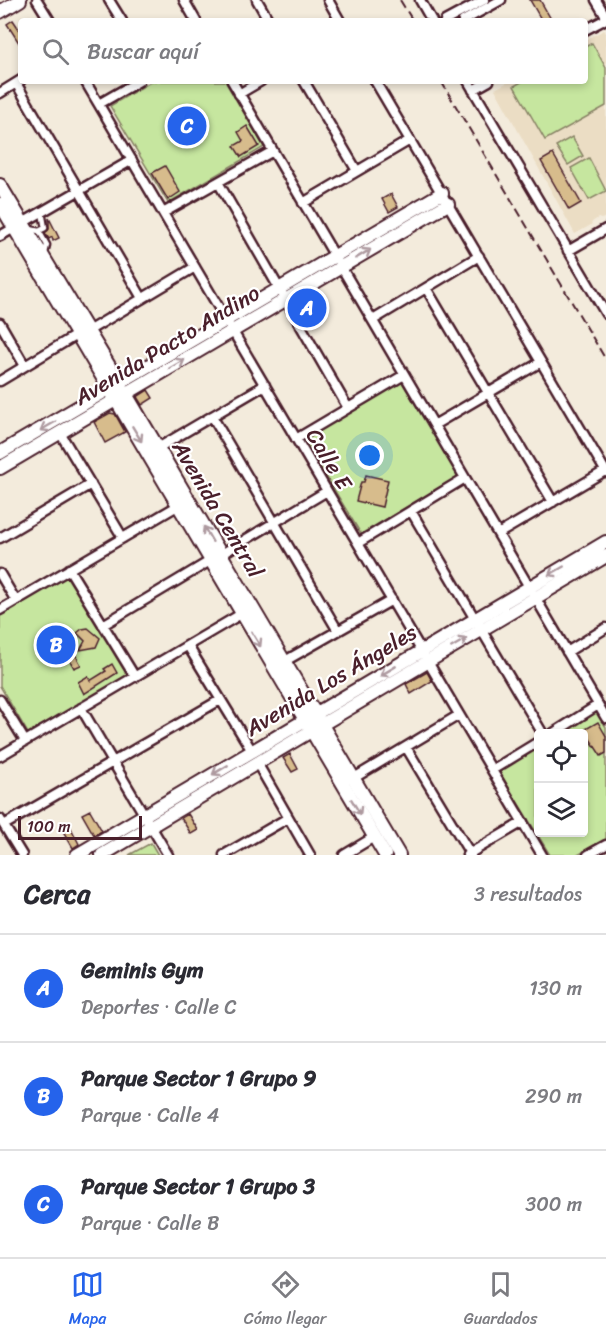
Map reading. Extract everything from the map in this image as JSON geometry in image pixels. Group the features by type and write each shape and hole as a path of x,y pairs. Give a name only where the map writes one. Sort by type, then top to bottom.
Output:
{"street":[{"path":"0,12 20,0"},
{"path":"37,0 48,18"},
{"path":"110,0 120,18"},
{"path":"184,0 194,18"},
{"path":"257,0 268,18"},
{"path":"328,0 338,18"},
{"path":"420,0 430,18"},
{"path":"451,18 484,0"},
{"path":"468,18 501,0"},
{"path":"588,28 606,18 596,0"},
{"path":"0,93 18,83"},
{"path":"20,84 142,298"},
{"name":"Calle E","path":"87,84 542,855"},
{"path":"99,104 135,84"},
{"path":"234,84 606,718"},
{"path":"239,94 256,84"},
{"path":"306,84 357,171"},
{"path":"377,84 606,471 498,534"},
{"path":"470,84 606,314"},
{"path":"473,90 484,84"},
{"path":"303,203 410,140"},
{"path":"163,213 273,151"},
{"path":"0,236 21,226 132,160"},
{"path":"218,182 348,408"},
{"name":"Avenida Central","path":"0,185 21,226 118,392 179,505 285,661 313,722 385,855"},
{"name":"Avenida Pacto Andino","path":"1,449 118,392 283,294 334,256 445,199"},
{"name":"Avenida Pacto Andino","path":"283,294 341,267 445,199"},
{"name":"Avenida Central","path":"0,204 21,226 44,259 83,332"},
{"path":"568,250 606,229"},
{"path":"373,321 478,256"},
{"path":"0,381 195,267"},
{"path":"426,288 553,502"},
{"path":"0,323 25,366"},
{"path":"434,425 541,362"},
{"path":"296,439 404,375"},
{"path":"158,448 265,385"},
{"name":"Avenida Pacto Andino","path":"0,468 60,433 118,392"},
{"name":"Avenida Central","path":"118,392 158,448 215,556 241,614 313,722 354,778 399,855"},
{"path":"212,416 338,631"},
{"path":"60,433 123,538"},
{"path":"358,543 465,478"},
{"path":"0,538 91,484"},
{"path":"103,625 327,491"},
{"path":"0,610 179,505"},
{"path":"411,511 540,729"},
{"name":"Avenida Los Ángeles","path":"77,855 143,816 254,757 479,625 606,542"},
{"name":"Avenida Los Ángeles","path":"532,592 606,556"},
{"path":"69,569 135,677"},
{"path":"0,574 16,601"},
{"path":"285,661 392,600"},
{"path":"0,756 241,614"},
{"path":"567,652 606,628"},
{"path":"188,646 310,855"},
{"path":"0,700 25,741"},
{"path":"22,855 2,822 113,763 220,700"},
{"path":"560,729 598,705"},
{"path":"81,708 168,855"},
{"path":"354,778 459,715"},
{"path":"492,770 534,744"},
{"path":"406,747 469,854 523,822"},
{"name":"Avenida Los Ángeles","path":"102,855 151,826 254,757"},
{"path":"224,855 288,818"},
{"path":"344,855 374,837"},
{"path":"588,855 606,845"}],"lane":[{"path":"21,226 39,231 45,228 42,212"},
{"path":"39,231 47,245 44,259"}],"shaded area":[{"path":"604,30 606,33 606,217 598,218 575,234 495,89 504,84 588,84 588,38"}],"green space":[{"path":"592,43 606,68 606,106 545,140 514,86 518,84 588,84 588,45"},
{"path":"147,84 227,84 264,147 168,203 110,106"},
{"path":"572,137 583,156 568,165 556,146"},
{"path":"589,158 606,191 589,200 571,168"},
{"path":"402,382 459,476 361,534 304,440"},
{"path":"69,575 129,674 29,735 0,686 0,616"},
{"path":"596,711 606,727 606,839 578,855 550,855 539,837 588,837 588,729 566,729"},
{"path":"534,748 534,829 498,770"},
{"path":"151,843 158,855 129,855"}],"building":[{"path":"530,0 540,0 550,18 540,18"},
{"path":"13,20 18,28 18,41 7,24"},
{"path":"247,126 259,146 241,157 234,146 243,141 238,132"},
{"path":"553,154 581,203 569,210 541,161"},
{"path":"165,166 180,192 168,200 152,173"},
{"path":"391,194 398,207 389,212 382,199"},
{"path":"49,218 59,238 53,241 52,237 49,239 45,233 49,229"},
{"path":"308,296 318,313 307,320 296,303"},
{"path":"148,390 153,398 142,405 137,397"},
{"path":"110,413 115,414 125,432 105,443 94,422"},
{"path":"366,475 388,480 382,507 356,501 361,482 364,482"},
{"path":"88,628 100,638 96,647 80,650 85,641 77,633"},
{"path":"75,654 81,665 74,668 68,657"},
{"path":"112,664 117,673 84,694 78,682 88,676 90,681 106,671 104,669"},
{"path":"427,672 432,681 411,694 406,684"},
{"path":"598,722 606,736 606,753 601,756 588,736 588,729 586,729"},
{"path":"290,754 298,769 292,772 283,758"},
{"path":"90,810 102,831 94,835 82,814"},
{"path":"188,814 198,830 191,834 181,818"},
{"path":"68,822 79,844 73,848 60,826"}],"railway":[{"path":"400,0 411,18"},
{"path":"443,84 606,360"}],"place":[{"name":"Parque Sector 1 Grupo 3","path":"187,126"},
{"name":"Geminis Gym","path":"307,308"},
{"name":"Parque Sector 1 Grupo 9","path":"56,645"}]}
